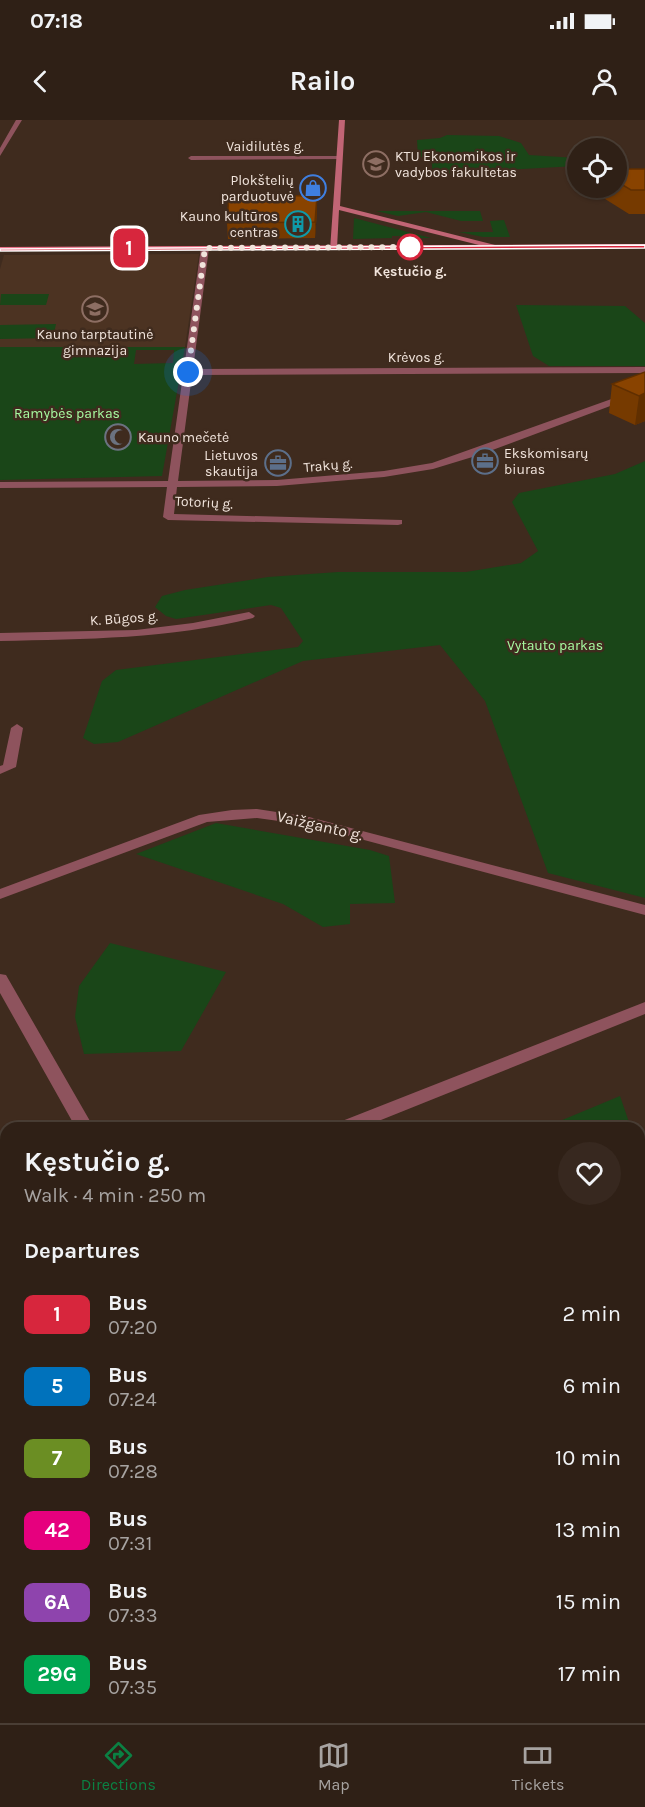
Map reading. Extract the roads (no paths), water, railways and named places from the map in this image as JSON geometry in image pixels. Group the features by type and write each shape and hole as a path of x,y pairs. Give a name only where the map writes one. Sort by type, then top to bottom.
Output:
{"main road":[{"path":"0,249 645,246"}],"street":[{"path":"0,154 19,120"},
{"path":"333,248 342,120"},
{"name":"Vaidilutės g.","path":"191,158 339,158"},
{"path":"335,207 492,247"},
{"name":"Totorių g.","path":"205,248 168,517 398,522"},
{"path":"581,370 641,392"},
{"name":"Krėvos g.","path":"188,372 645,370"},
{"name":"Trakų g.","path":"0,485 277,483 384,474 433,466 475,453 641,392"},
{"name":"K. Būgos g.","path":"0,637 136,634 193,627 249,616"},
{"path":"0,770 9,767 17,728"},
{"name":"Vaižganto g.","path":"0,894 204,818 237,812 267,813 309,820 645,910"},
{"path":"0,979 82,1122"},
{"path":"358,1122 645,1008"}],"place":[{"name":"KTU Ekonomikos ir vadybos fakultetas","path":"376,164"},
{"name":"Plokštelių parduotuvė","path":"313,188"},
{"name":"Kauno kultūros centras","path":"298,224"},
{"name":"Kęstučio g.","path":"410,247"},
{"name":"Kauno tarptautinė gimnazija","path":"95,309"},
{"name":"Kauno mečetė","path":"118,437"},
{"name":"Ekskomisarų biuras","path":"485,461"},
{"name":"Lietuvos skautija","path":"278,463"}],"park label":[{"name":"Ramybės parkas","path":"67,413"},
{"name":"Vytauto parkas","path":"555,645"}]}
